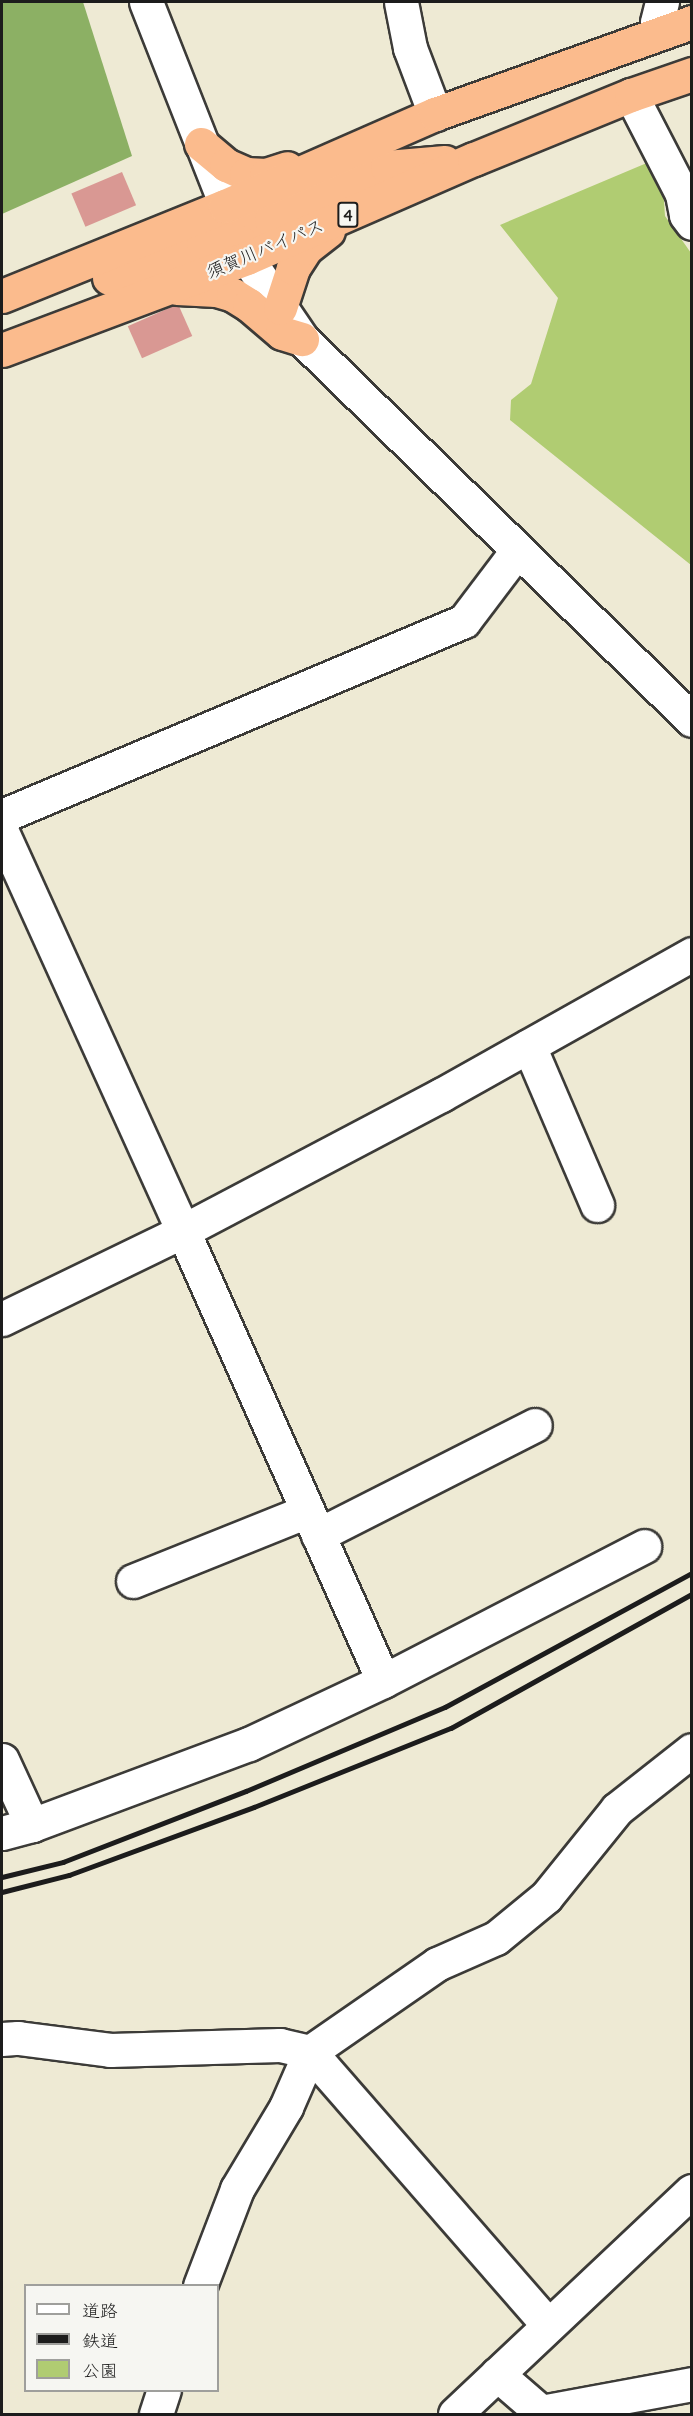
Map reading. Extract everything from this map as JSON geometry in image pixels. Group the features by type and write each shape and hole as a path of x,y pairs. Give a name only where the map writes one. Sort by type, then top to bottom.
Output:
{"highway":[{"name":"須賀川バイパス","path":"2,350 171,287 236,232 369,142 661,17 692,22"},
{"name":"須賀川バイパス","path":"2,296 182,224 236,232 353,212 474,159 631,95 692,74"},
{"path":"182,224 206,199 205,154 246,174 266,175 369,142"},
{"path":"34,285 84,287 203,242 236,232 248,224 271,220 387,167 474,159"},
{"path":"280,308 293,268 306,248 353,212"},
{"path":"171,287 216,290 233,295 249,305 282,333 302,339"}],"street":[{"path":"146,2 236,232 280,308 302,339 692,720"},
{"path":"401,2 410,48 435,114"},
{"path":"631,95 682,194 686,215 692,223"},
{"path":"2,816 464,621 517,551"},
{"path":"2,832 383,1681"},
{"path":"2,1319 183,1231 441,1095 692,954"},
{"path":"529,1046 597,1206"},
{"path":"133,1581 312,1523 535,1425"},
{"path":"2,1760 17,1829 249,1744 383,1681 644,1546"},
{"path":"201,2284 237,2189 286,2107 310,2052 437,1964 496,1938 546,1897 617,1809 692,1750"},
{"path":"2,2039 18,2038 110,2050 280,2045 310,2052 548,2325"},
{"path":"455,2415 692,2191"},
{"path":"497,2374 541,2412 692,2384"},
{"path":"156,2415 164,2392"}],"green space":[{"path":"2,2 83,2 132,156 2,214"},
{"path":"661,157 665,216 691,253 691,565 510,420 511,400 531,384 558,298 500,225"}],"building":[{"path":"122,172 136,205 85,227 71,193"},
{"path":"178,304 192,336 142,358 128,326"}],"railway":[{"path":"2,1877 63,1862 246,1791 445,1707 692,1573"},
{"path":"2,1892 69,1875 254,1807 451,1728 692,1594"}]}
